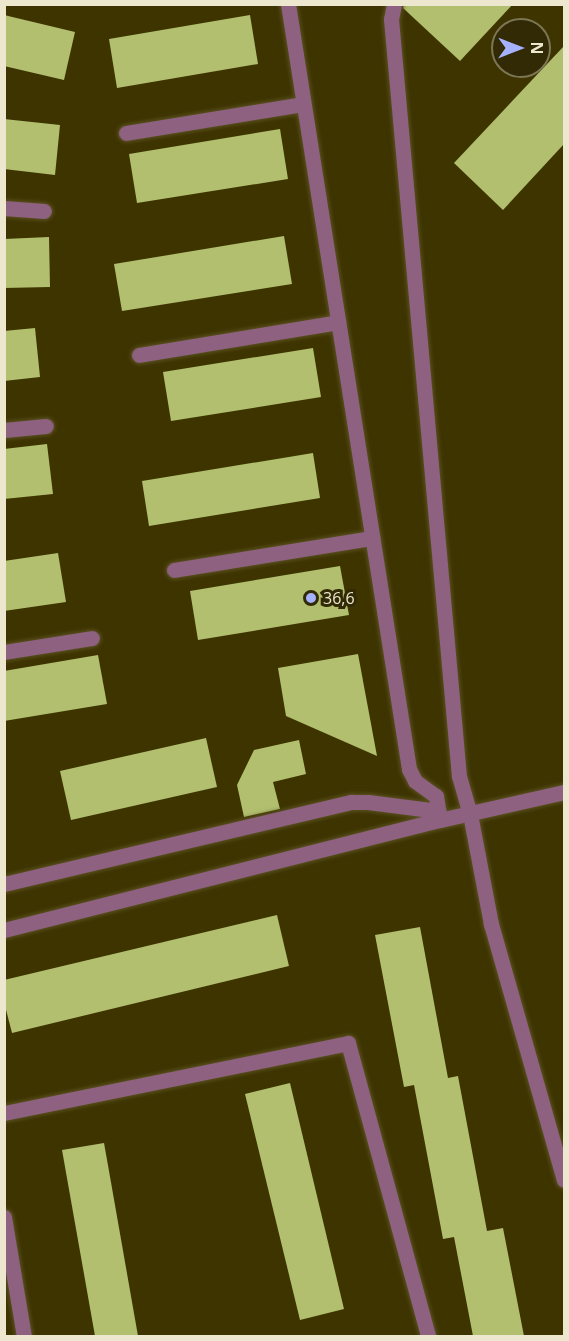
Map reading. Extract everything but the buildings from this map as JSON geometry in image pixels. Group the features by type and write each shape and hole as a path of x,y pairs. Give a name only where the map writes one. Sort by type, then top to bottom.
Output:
{"street":[{"path":"288,4 409,769 415,781 436,796 439,815"},
{"path":"394,4 391,19 459,776 470,814 491,924 564,1180"},
{"path":"126,133 303,104"},
{"path":"4,208 44,211"},
{"path":"139,355 338,322"},
{"path":"4,430 46,426"},
{"path":"174,570 372,538"},
{"path":"4,652 92,638"},
{"path":"400,806 415,781"},
{"path":"4,930 439,815 470,814 564,792"},
{"path":"4,884 351,802 400,806 439,815"},
{"path":"4,1113 348,1042 428,1336"},
{"path":"4,1217 24,1336"}],"place":[{"name":"36,6","path":"311,598"}]}
